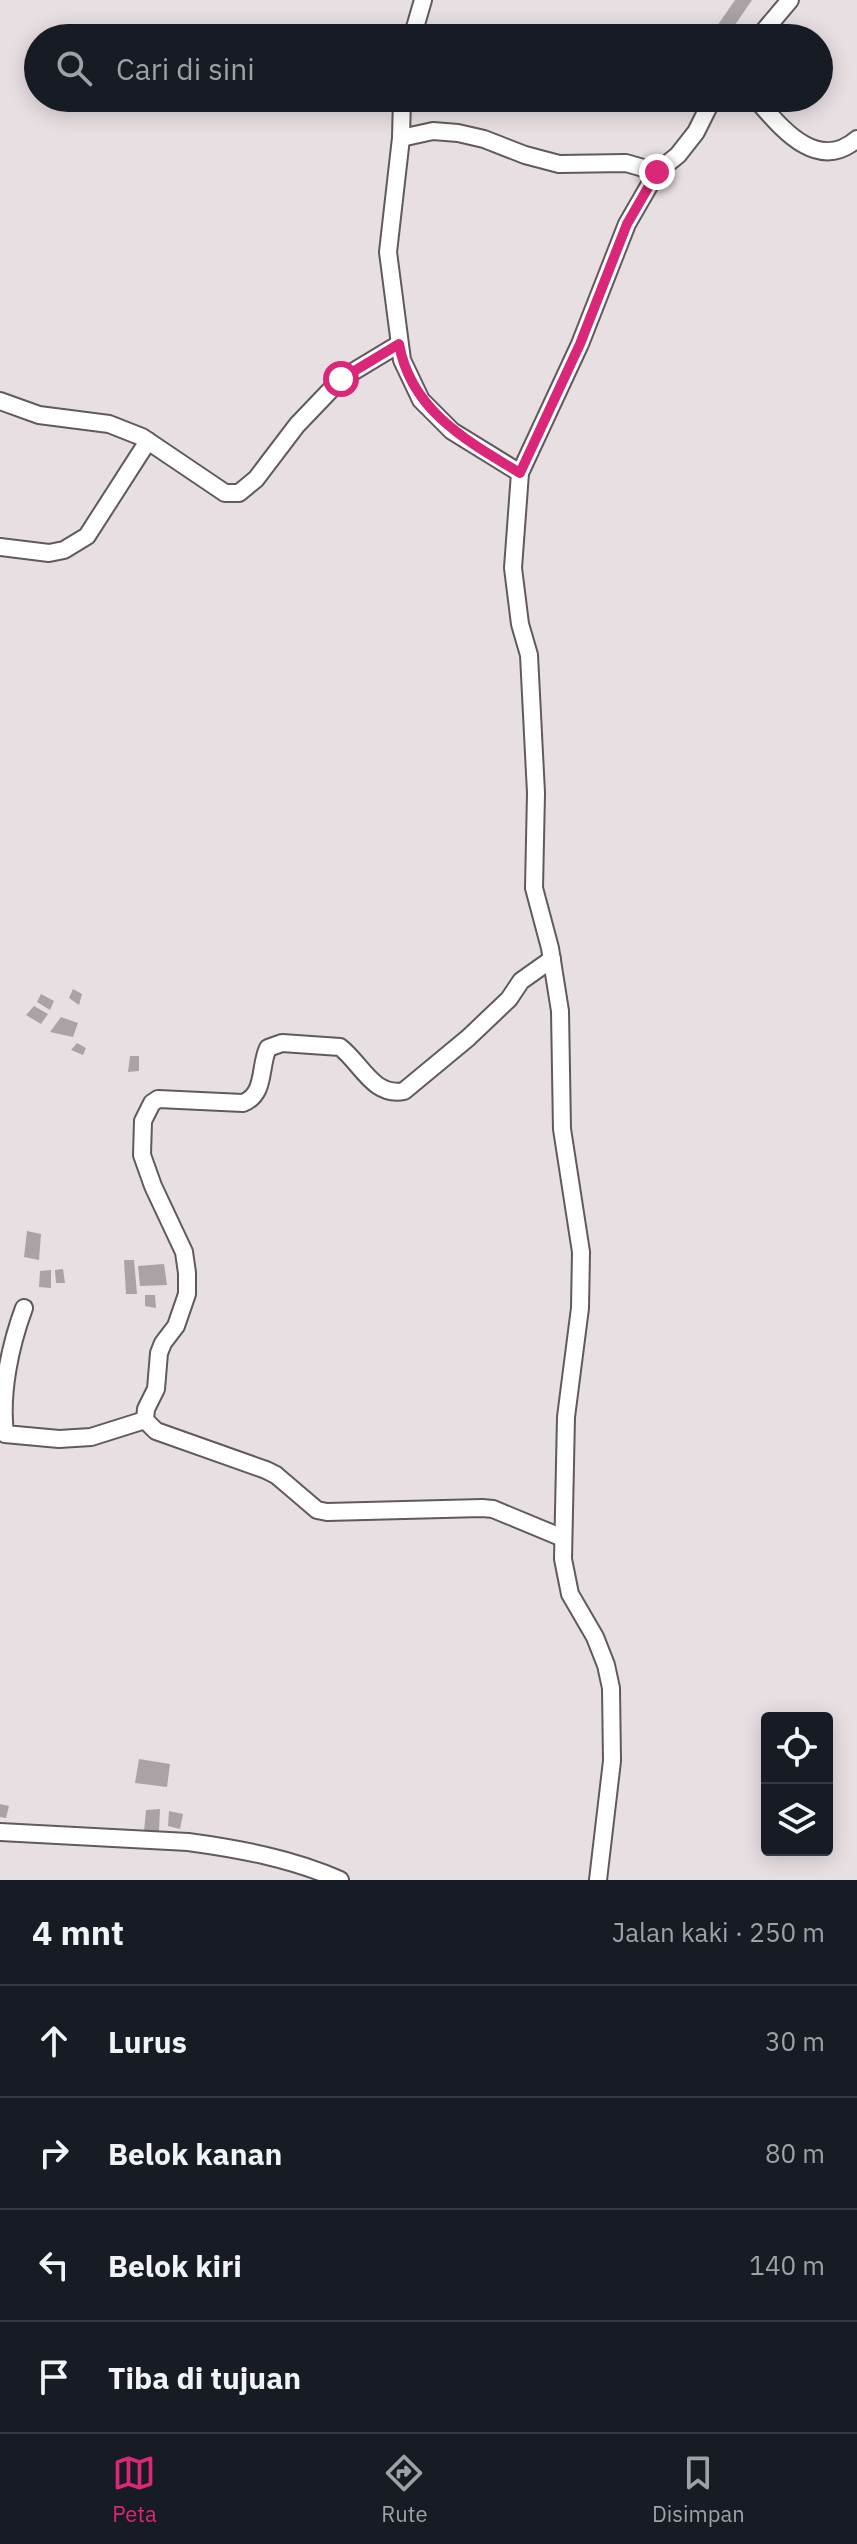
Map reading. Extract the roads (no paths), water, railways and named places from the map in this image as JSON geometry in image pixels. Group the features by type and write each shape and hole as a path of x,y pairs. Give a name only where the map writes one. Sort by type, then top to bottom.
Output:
{"street":[{"path":"416,24 423,0"},
{"path":"770,24 790,0"},
{"path":"402,112 388,252 402,360 421,400 452,431 520,473"},
{"path":"598,1880 612,1761 611,1688 595,1637 570,1594 563,1559 566,1417 580,1308 581,1252 562,1129 560,1011 552,959 534,888 536,793 529,655 520,624 513,568 520,473 580,344 627,224 657,172 678,155 696,132 706,112"},
{"path":"768,112 793,140 802,145 835,150 857,139"},
{"path":"401,138 433,131 458,133 559,164 626,163 657,172"},
{"path":"0,401 39,415 109,424 148,441 225,493 239,493 256,479 297,425 341,379 399,344"},
{"path":"0,547 49,553 64,550 87,536 148,441"},
{"path":"145,1420 146,1409 156,1389 159,1353 176,1326 187,1294 184,1252 142,1155 143,1121 152,1103 166,1098 243,1103 250,1100 259,1085 268,1048 282,1043 340,1047 375,1085 394,1093 404,1091 468,1038 509,999 521,981 552,959"},
{"path":"24,1308 1,1379 2,1434 59,1439 91,1437 145,1420"},
{"path":"145,1420 156,1431 276,1475 317,1510 493,1509 563,1538"},
{"path":"0,1832 219,1846 310,1867 340,1880"}]}
